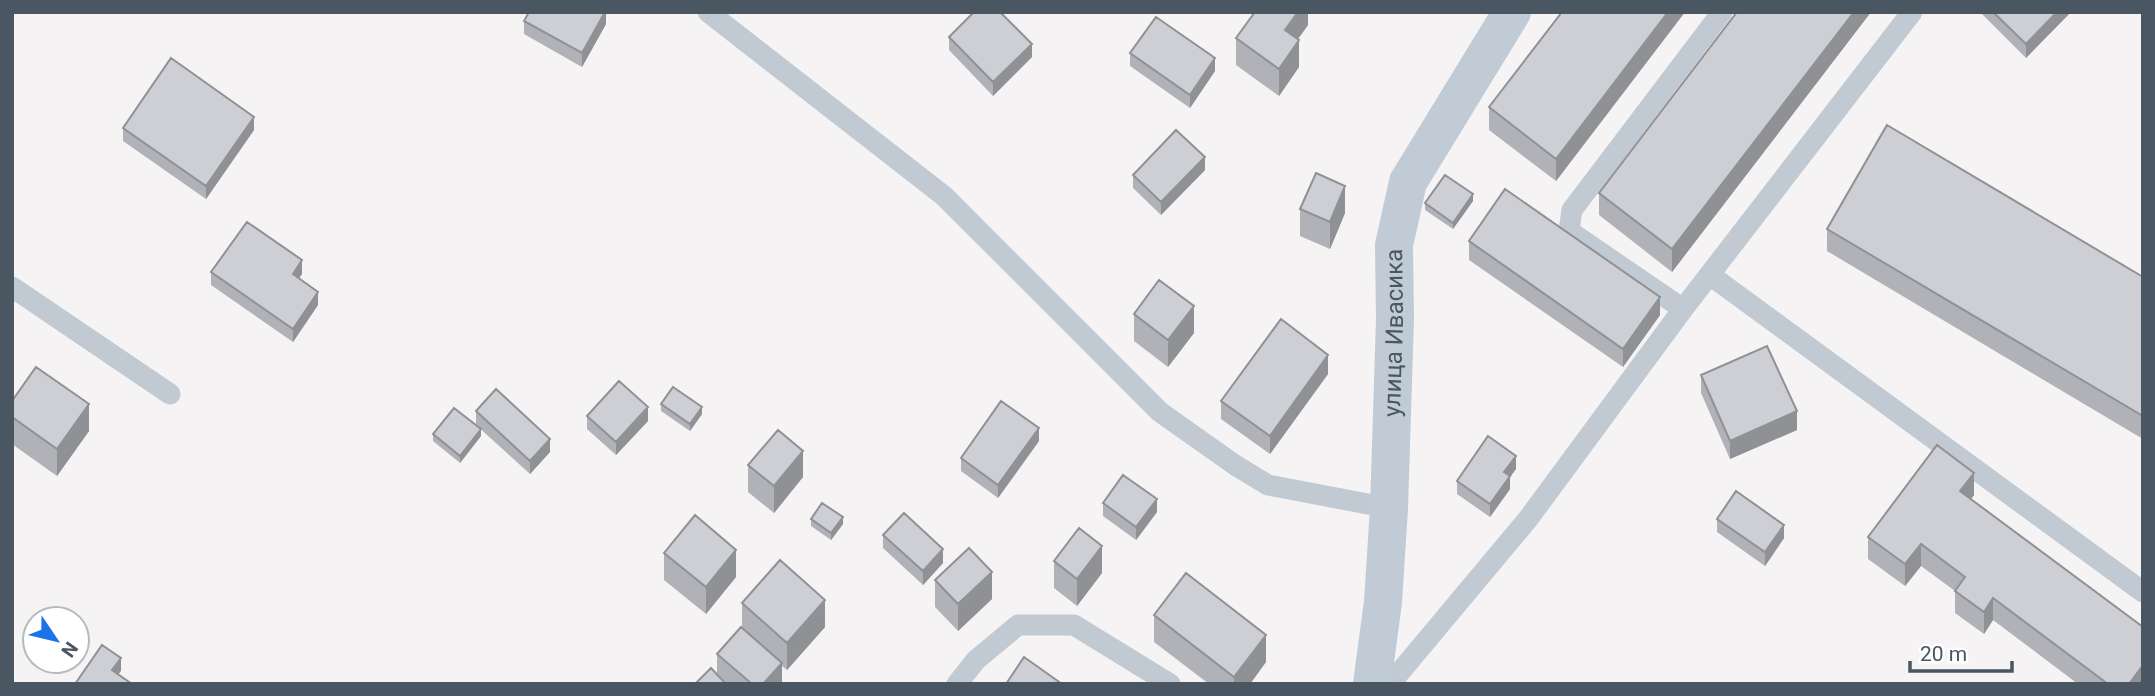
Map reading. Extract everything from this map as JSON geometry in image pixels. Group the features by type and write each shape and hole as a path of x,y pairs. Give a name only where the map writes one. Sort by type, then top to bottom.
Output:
{"main road":[{"name":"улица Ивасика","path":"1373,684 1383,602 1389,508 1395,319 1394,245 1408,181 1512,12"}],"lane":[{"path":"708,12 944,196 1160,412 1268,485 1389,508"},
{"path":"1683,309 1569,231 1572,210 1722,12"},
{"path":"1390,684 1528,519 1683,309 1912,12"},
{"path":"1710,275 2143,592"},
{"path":"12,287 170,394"},
{"path":"957,684 976,660 1018,625 1074,625 1170,684"}],"building":[{"path":"529,12 605,12 582,53 524,21"},
{"path":"974,12 1000,12 1032,44 993,82 949,37"},
{"path":"1255,12 1298,12 1285,30 1299,40 1279,69 1236,38"},
{"path":"1562,12 1668,12 1556,159 1489,107"},
{"path":"1737,12 1854,12 1672,249 1599,193"},
{"path":"1993,12 2057,12 2026,44"},
{"path":"1156,17 1215,58 1190,95 1130,53"},
{"path":"171,58 254,117 206,186 123,128"},
{"path":"1887,125 2143,277 2143,416 1827,229"},
{"path":"1176,130 1205,157 1161,202 1133,175"},
{"path":"1316,173 1345,186 1330,222 1300,209"},
{"path":"1445,175 1473,194 1453,223 1425,203"},
{"path":"1505,189 1660,297 1623,349 1469,241"},
{"path":"247,222 302,260 293,274 318,292 293,329 211,272"},
{"path":"1159,280 1194,306 1168,340 1134,314"},
{"path":"1281,319 1328,355 1270,436 1221,401"},
{"path":"1767,346 1797,411 1730,441 1701,375"},
{"path":"36,367 89,404 57,449 12,417 12,401"},
{"path":"619,381 648,407 616,442 587,416"},
{"path":"673,387 702,407 690,424 661,404"},
{"path":"496,389 550,439 530,461 476,411"},
{"path":"1001,401 1039,428 998,485 961,458"},
{"path":"454,408 481,429 460,456 433,434"},
{"path":"778,430 803,451 774,486 748,465"},
{"path":"1488,436 1516,456 1504,472 1510,476 1490,504 1457,481"},
{"path":"1937,445 1974,473 1960,491 2143,627 2143,665 2129,684 2108,684 1993,598 1984,612 1955,591 1965,577 1921,544 1905,564 1868,537"},
{"path":"1123,475 1157,499 1136,527 1103,503"},
{"path":"1736,491 1784,525 1765,552 1717,519"},
{"path":"822,503 843,517 831,533 811,519"},
{"path":"904,513 943,549 923,571 883,535"},
{"path":"695,515 736,550 706,587 664,553"},
{"path":"1079,528 1102,546 1077,579 1054,561"},
{"path":"969,548 992,572 958,604 935,580"},
{"path":"780,560 825,600 787,643 742,603"},
{"path":"1186,573 1266,635 1234,677 1154,615"},
{"path":"741,627 782,663 763,684 752,684 717,654"},
{"path":"102,645 121,658 112,670 132,684 75,684 81,675 91,675 91,661"},
{"path":"1024,657 1062,684 1006,684"},
{"path":"711,668 726,684 695,684"}]}
